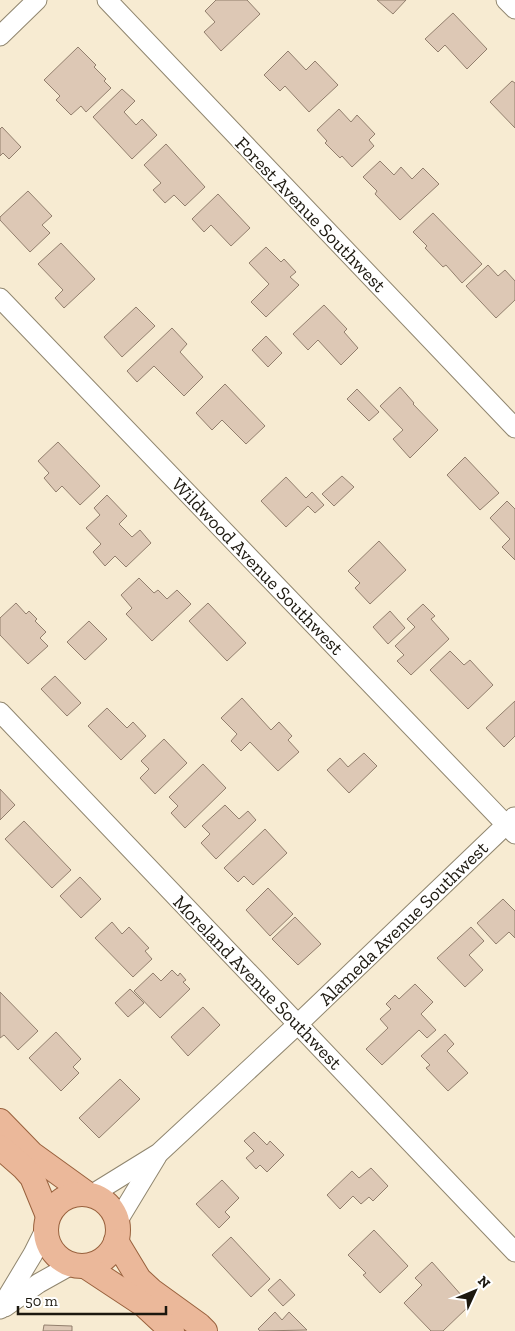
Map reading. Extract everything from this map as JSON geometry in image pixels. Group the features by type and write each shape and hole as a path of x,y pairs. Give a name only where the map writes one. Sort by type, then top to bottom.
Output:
{"main road":[{"path":"0,1121 32,1154 88,1194 106,1203 113,1212 117,1232 139,1279 152,1291 199,1324 205,1331"},
{"path":"0,1147 32,1177 47,1222 47,1240 53,1252 62,1260 79,1265 144,1305 172,1331"},
{"path":"47,1222 55,1206 64,1198 74,1194 88,1194"},
{"path":"79,1265 97,1262 108,1256 117,1232"}],"street":[{"path":"0,36 37,0"},
{"name":"Forest Avenue Southwest","path":"107,0 515,428"},
{"path":"506,0 515,9"},
{"name":"Wildwood Avenue Southwest","path":"0,298 512,825"},
{"name":"Moreland Avenue Southwest","path":"0,712 515,1252"},
{"name":"Alameda Avenue Southwest","path":"88,1194 108,1186 159,1153 512,825"},
{"name":"Alameda Avenue Southwest","path":"117,1232 159,1153"},
{"path":"0,1309 33,1254 47,1222"},
{"path":"0,1309 39,1283 79,1265"}],"building":[{"path":"216,0 247,0 260,14 221,51 204,32 215,22 205,11"},
{"path":"377,0 406,0 393,14"},
{"path":"453,13 487,49 467,69 445,45 438,52 425,39"},
{"path":"78,47 96,65 94,67 106,79 104,81 111,88 86,112 81,106 71,115 56,100 60,96 44,80"},
{"path":"288,51 306,70 315,61 338,85 309,112 285,86 280,91 264,75"},
{"path":"512,81 515,83 515,128 490,102"},
{"path":"122,89 135,101 124,112 136,125 142,119 157,135 132,159 93,117"},
{"path":"339,109 351,122 357,115 375,134 369,140 374,146 352,167 342,156 340,158 325,143 327,141 317,130"},
{"path":"2,127 21,147 9,159 3,153 0,156 0,129"},
{"path":"166,144 205,187 185,206 174,195 165,203 153,190 161,183 144,165"},
{"path":"380,161 394,175 401,167 412,179 423,168 439,184 400,220 375,194 377,191 363,177"},
{"path":"28,191 52,216 42,225 50,233 30,252 0,220 0,217"},
{"path":"218,194 250,228 231,246 211,225 204,232 192,219"},
{"path":"433,213 482,264 462,283 446,265 443,267 425,248 427,246 413,232"},
{"path":"61,243 95,279 64,308 55,298 63,290 38,264"},
{"path":"266,247 281,262 284,259 296,272 290,277 299,285 266,317 251,302 269,284 249,263"},
{"path":"488,265 498,276 505,270 515,281 515,300 496,318 466,286"},
{"path":"324,305 347,329 344,332 358,348 341,365 318,340 308,350 293,334"},
{"path":"136,307 155,326 122,357 104,337"},
{"path":"172,328 187,344 180,352 203,377 184,396 154,366 137,382 127,371"},
{"path":"266,336 282,353 268,367 252,350"},
{"path":"225,384 265,426 246,444 222,420 212,430 196,413"},
{"path":"400,387 413,404 438,430 410,458 393,439 403,430 380,406"},
{"path":"357,389 379,412 369,421 347,399"},
{"path":"58,442 100,486 80,505 62,486 56,492 44,478 49,473 38,461"},
{"path":"465,457 499,493 480,510 447,475"},
{"path":"342,476 354,487 334,506 322,494"},
{"path":"286,477 306,498 312,492 324,505 315,513 308,506 286,527 261,501"},
{"path":"107,495 127,516 119,524 132,537 140,530 151,543 126,567 115,556 105,566 93,552 101,544 86,528 100,515 94,508"},
{"path":"507,501 515,509 515,560 502,547 510,539 490,518"},
{"path":"379,541 406,570 370,604 355,588 360,583 348,571"},
{"path":"139,578 154,593 158,590 167,599 177,590 191,604 152,641 126,614 132,608 121,595"},
{"path":"16,603 26,614 29,611 37,619 35,621 46,632 40,638 48,646 28,664 0,635 0,618"},
{"path":"208,603 246,643 227,661 189,621"},
{"path":"423,604 435,616 431,619 449,639 411,675 397,661 404,655 395,646 415,627 407,619"},
{"path":"390,611 405,628 388,644 373,627"},
{"path":"89,621 107,639 85,660 67,642"},
{"path":"450,651 464,665 470,660 493,685 468,709 430,670"},
{"path":"55,676 81,703 67,716 41,689"},
{"path":"242,698 271,730 279,722 292,736 288,740 299,752 278,771 250,742 241,751 231,741 237,734 221,718"},
{"path":"515,701 515,736 504,747 486,728"},
{"path":"107,708 127,728 133,722 146,736 121,760 88,726"},
{"path":"164,739 187,763 155,794 140,778 149,769 141,761"},
{"path":"364,753 377,766 349,793 327,770 340,758 348,767"},
{"path":"203,764 226,788 185,828 171,813 178,806 169,797"},
{"path":"0,789 15,805 0,820"},
{"path":"225,805 239,819 248,811 256,820 216,859 201,843 210,834 202,826"},
{"path":"24,821 71,870 52,888 5,839"},
{"path":"265,829 287,853 253,885 244,876 238,882 224,868"},
{"path":"80,877 101,899 81,918 60,896"},
{"path":"268,888 293,914 270,936 246,910"},
{"path":"503,899 515,911 515,938 509,932 496,944 477,923"},
{"path":"295,917 321,944 298,965 272,939"},
{"path":"112,922 122,934 129,927 149,948 145,951 152,959 133,977 95,938"},
{"path":"471,927 484,941 469,955 483,970 465,987 437,958"},
{"path":"172,970 178,976 180,973 186,980 183,982 190,989 160,1018 134,991 153,973 161,981"},
{"path":"415,984 433,1002 421,1014 436,1030 427,1038 419,1030 382,1065 366,1049 388,1028 380,1019 391,1009 386,1004 395,995 399,999"},
{"path":"130,989 144,1003 128,1017 115,1003"},
{"path":"0,992 38,1031 18,1050 4,1035 0,1038"},
{"path":"203,1007 220,1025 188,1056 171,1037"},
{"path":"56,1032 81,1059 73,1067 79,1073 61,1091 29,1058"},
{"path":"445,1034 454,1044 447,1051 468,1073 448,1091 426,1068 430,1065 421,1056"},
{"path":"120,1079 140,1099 99,1138 79,1118"},
{"path":"254,1132 267,1145 270,1141 284,1155 267,1172 260,1165 256,1169 246,1158 254,1151 244,1141"},
{"path":"371,1168 388,1186 373,1201 369,1197 361,1204 353,1196 340,1209 327,1195 352,1171 359,1178"},
{"path":"222,1180 239,1198 225,1212 230,1217 219,1228 196,1204"},
{"path":"374,1230 408,1266 380,1293 363,1275 366,1273 348,1255"},
{"path":"231,1237 270,1279 251,1297 212,1255"},
{"path":"432,1262 470,1305 443,1331 431,1331 404,1303 422,1285 415,1278"},
{"path":"280,1279 295,1295 283,1306 268,1290"},
{"path":"275,1312 282,1320 289,1312 307,1330 260,1331 258,1329"},
{"path":"44,1325 72,1326 72,1331 43,1331"}]}
